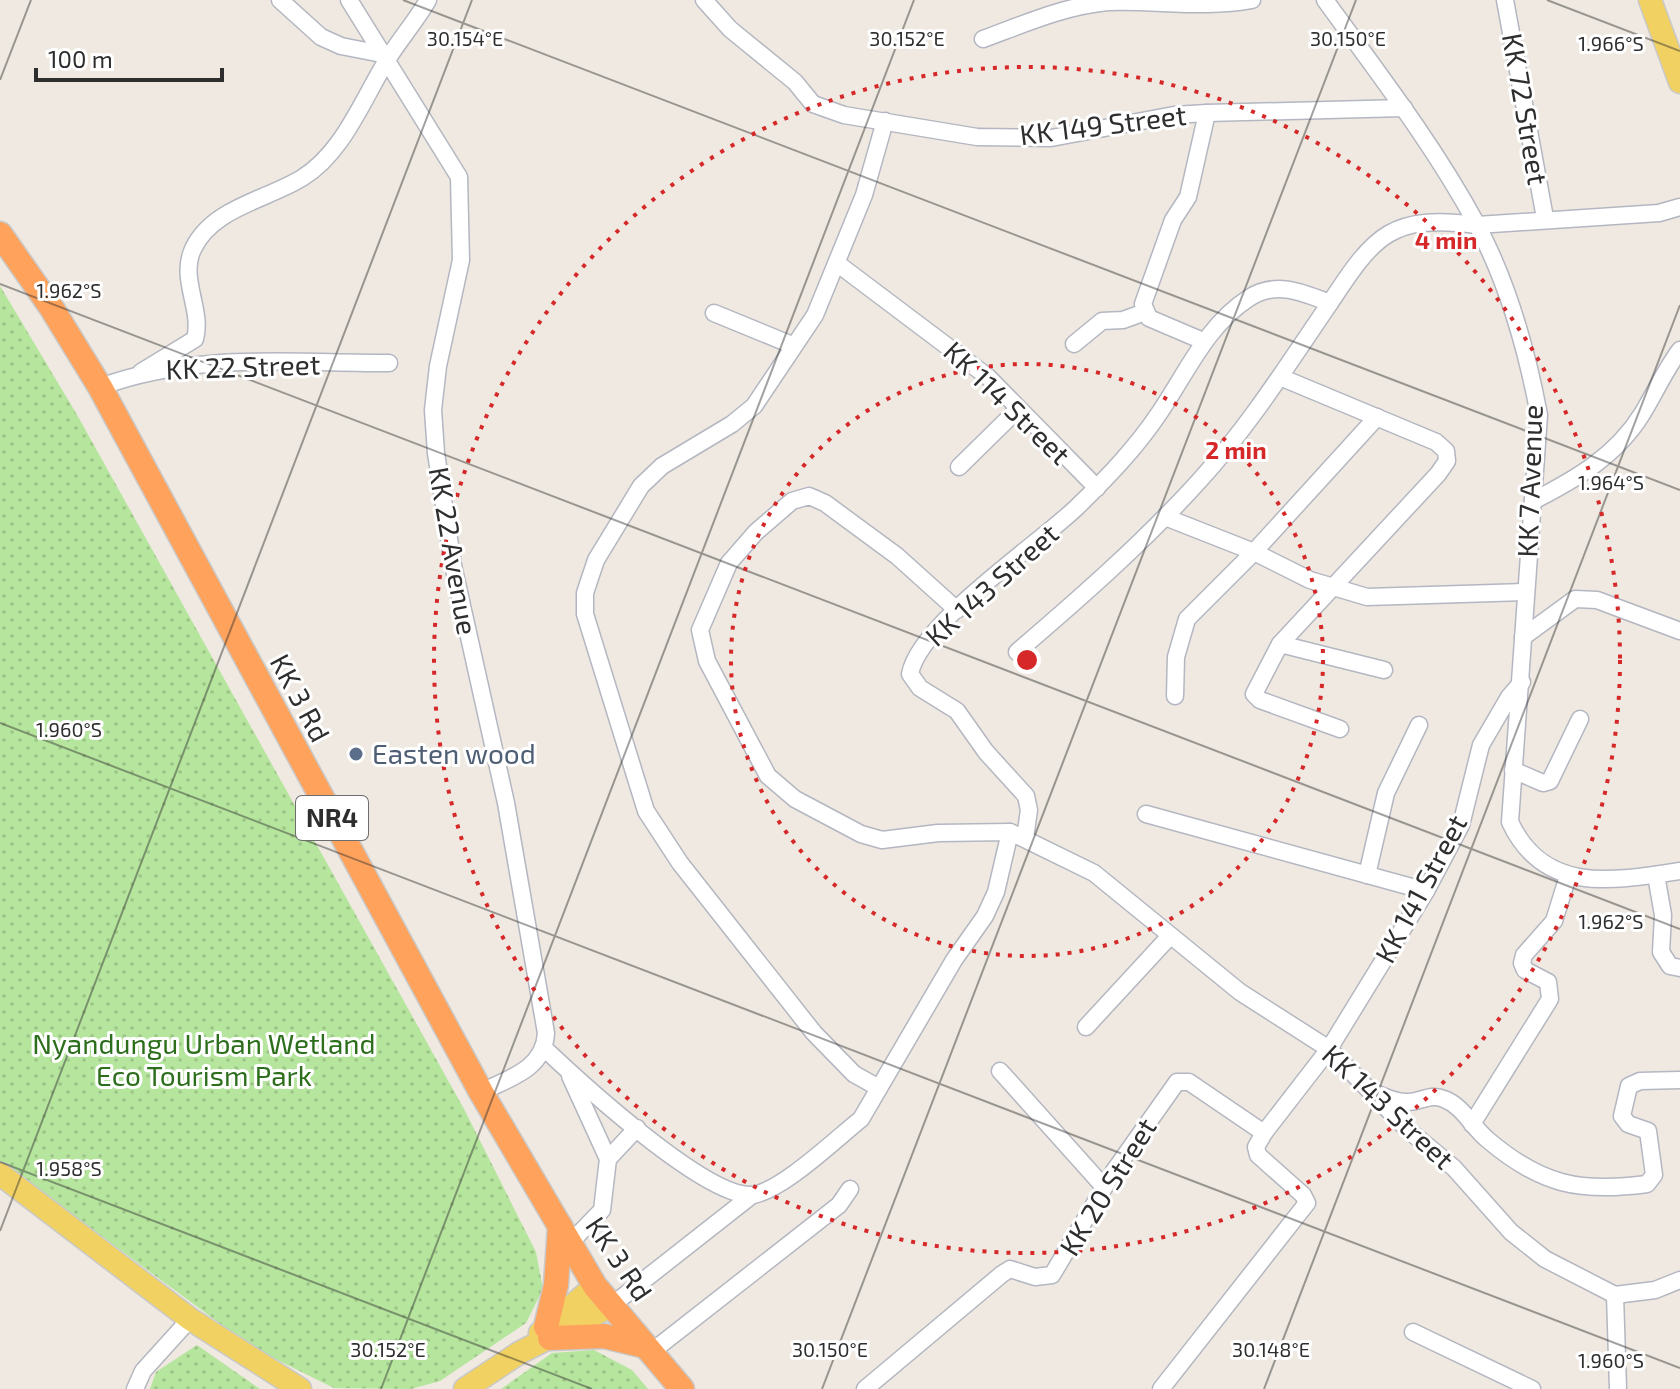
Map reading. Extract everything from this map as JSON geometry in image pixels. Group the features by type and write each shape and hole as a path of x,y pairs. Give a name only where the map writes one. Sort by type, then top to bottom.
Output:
{"highway":[{"name":"KK 3 Rd","path":"0,234 51,307 100,387 481,1092 595,1286 682,1389"},
{"path":"565,1235 548,1332 604,1336 647,1350"}],"main road":[{"path":"1650,0 1680,82"},
{"path":"0,1174 190,1319 300,1389"},
{"path":"465,1389 548,1332 595,1286"},
{"path":"548,1332 611,1306"}],"street":[{"path":"280,0 321,37 341,46 385,57"},
{"name":"KK 22 Avenue","path":"349,0 459,177 461,260 438,366 433,410 436,453 453,565 526,905 546,1033 545,1049"},
{"path":"141,372 195,339 197,329 188,261 194,246 214,221 306,176 359,111 385,57 428,0"},
{"name":"KK 149 Street","path":"704,0 730,29 795,82 813,104 844,115 977,137 1051,138 1174,115 1404,108"},
{"path":"983,39 1080,6 1252,0"},
{"name":"KK 7 Avenue","path":"1325,0 1404,108 1477,225 1501,282 1532,378 1539,415 1525,592 1522,682 1508,806 1510,822 1519,843 1540,863 1568,876 1597,881 1680,871"},
{"name":"KK 72 Street","path":"1505,0 1545,218"},
{"path":"1203,341 1149,318 1143,304 1173,220 1188,197 1207,113"},
{"path":"879,1088 854,1074 814,1033 680,863 646,811 585,614 585,593 596,560 641,486 662,466 732,424 754,406 792,345 815,315 864,195 885,121"},
{"path":"1017,652 1165,517 1246,426 1370,247 1402,225 1448,221 1477,225 1545,218 1659,213 1680,207"},
{"name":"KK 114 Street","path":"838,264 977,368 1097,488"},
{"name":"KK 143 Street","path":"1330,303 1299,291 1276,288 1250,297 1203,341 1159,414 1128,456 1097,488 957,610 913,659 910,674 920,688 957,711 986,752 1026,796 1029,810 1017,835 1117,888 1170,936 1240,992 1329,1049 1365,1087 1454,1168 1511,1232 1545,1259 1615,1295"},
{"path":"1074,344 1102,321 1123,320 1145,312"},
{"path":"714,313 792,345"},
{"path":"1533,501 1576,480 1615,449 1640,417 1680,350"},
{"name":"KK 22 Street","path":"100,387 141,372 187,363 389,363"},
{"path":"1280,377 1436,442 1446,451 1447,461 1334,589 1280,644 1254,694 1260,700 1340,729"},
{"path":"959,467 1017,410"},
{"path":"1175,696 1176,657 1187,619 1254,552 1377,417"},
{"path":"611,1306 751,1196 788,1177 861,1119 954,960 985,916 1017,835 938,833 882,840 861,834 795,799 768,776 707,661 700,630 729,563 756,532 792,501 809,496 825,503 897,556 957,610"},
{"path":"1165,517 1254,552 1334,589 1367,597 1525,592"},
{"path":"1523,637 1575,599 1597,600 1680,631"},
{"path":"1280,644 1384,670"},
{"name":"KK 141 Street","path":"1329,1049 1426,891 1461,825 1481,745 1509,697 1522,682"},
{"path":"1513,770 1543,783 1550,781 1580,719"},
{"path":"1367,875 1386,793 1419,725"},
{"path":"1146,814 1426,891"},
{"path":"1656,875 1663,915 1661,952 1670,966 1680,968"},
{"path":"1472,1124 1550,999 1548,982 1525,970 1522,963 1524,955 1554,921 1568,876"},
{"path":"1086,1027 1170,936"},
{"path":"481,1092 524,1072 539,1060 545,1049 688,1167 731,1190 751,1196"},
{"path":"1168,1387 1307,1203 1303,1195 1258,1155 1256,1147 1329,1049"},
{"path":"565,1235 602,1210 608,1159 568,1071"},
{"path":"1000,1071 1104,1187"},
{"path":"1365,1087 1387,1098 1409,1103 1441,1097 1456,1105 1500,1149 1552,1179 1577,1188 1603,1190 1647,1184 1654,1175 1650,1137 1645,1128 1624,1121 1626,1093 1633,1082 1680,1080"},
{"name":"KK 20 Street","path":"865,1389 1010,1269 1035,1277 1052,1275 1104,1187 1177,1082 1189,1082 1264,1133"},
{"path":"608,1159 637,1128"},
{"path":"647,1350 839,1205 850,1189"},
{"path":"1618,1389 1615,1295 1655,1290 1680,1280"},
{"path":"135,1389 143,1371 190,1319"},
{"path":"1413,1332 1532,1389"}],"green space":[{"name":"Nyandungu Urban Wetland Eco Tourism Park","path":"0,286 76,413 464,1109 536,1252 543,1289 526,1323 440,1381 411,1389 334,1388 253,1348 0,1161"},
{"path":"197,1345 260,1389 150,1389 156,1372"},
{"path":"594,1350 632,1370 648,1389 501,1389 552,1353"}],"place":[{"name":"Easten wood","path":"356,754"}]}
